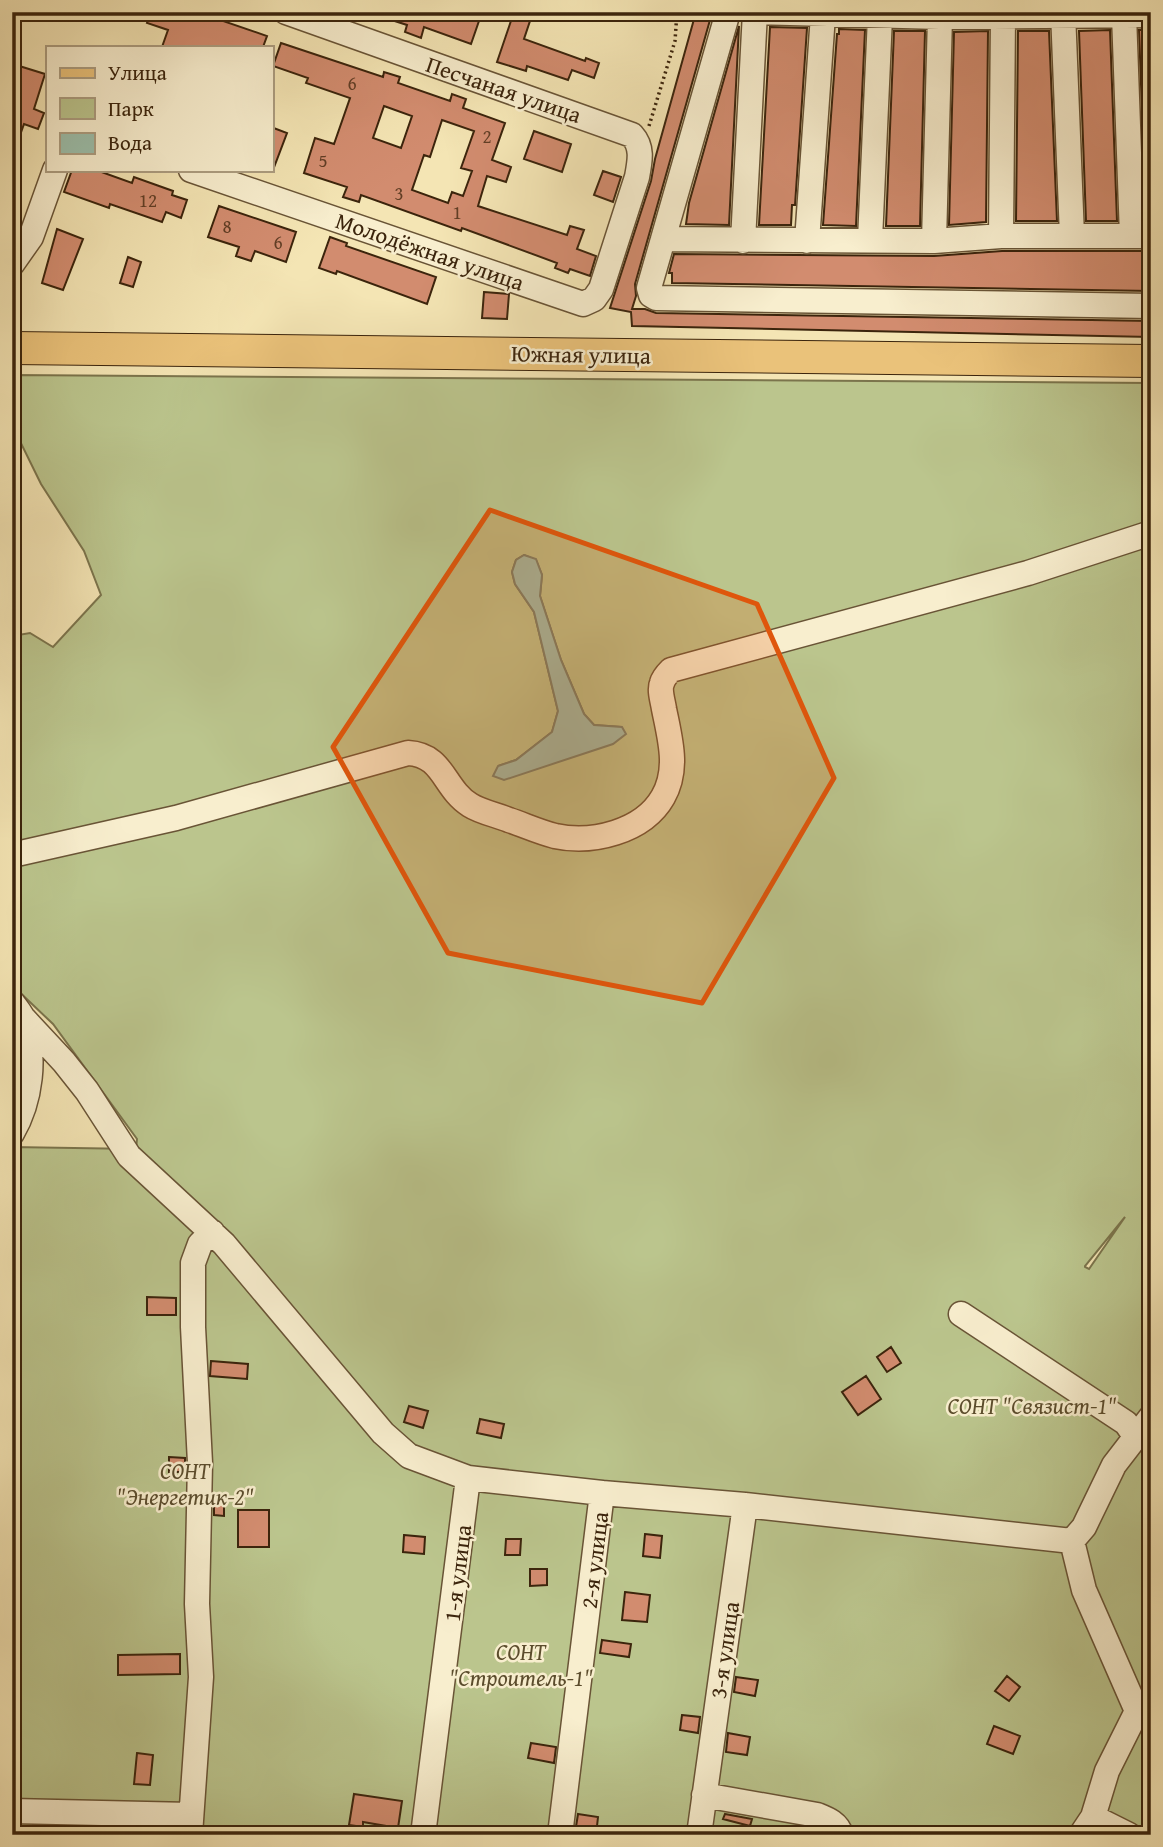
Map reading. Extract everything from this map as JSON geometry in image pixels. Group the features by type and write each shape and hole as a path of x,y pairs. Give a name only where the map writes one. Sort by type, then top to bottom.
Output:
{"main road":[{"name":"Южная улица","path":"12,348 1151,361"}],"street":[{"name":"Песчаная улица","path":"286,12 632,135 639,142"},
{"path":"728,12 649,288 656,298 1151,306"},
{"path":"743,241 755,12 880,17 1151,15"},
{"path":"1063,14 1072,236"},
{"path":"807,241 823,15"},
{"path":"663,239 934,241 1001,236 1141,236 1124,15"},
{"path":"1001,236 1003,16"},
{"path":"870,240 880,17"},
{"path":"934,241 940,17"},
{"name":"Молодёжная улица","path":"197,172 583,304 594,299 601,289 637,177 639,142"},
{"path":"12,264 31,237 54,172"},
{"path":"12,855 176,818 408,753 422,753 434,761 460,797 471,806 554,836 577,839 604,836 649,815 663,797 673,771 672,748 662,701 662,683 671,670 1028,573 1151,533"},
{"path":"12,1133 19,1122 27,1097 30,1054 18,1011"},
{"path":"18,1011 88,1091 129,1156 212,1232 383,1433 409,1456 468,1478 1072,1541"},
{"path":"12,1811 190,1825 201,1677 197,1604 200,1463 193,1327 193,1263 200,1244 212,1232"},
{"path":"961,1314 1126,1423 1145,1432 1114,1465 1084,1527 1072,1541"},
{"name":"1-я улица","path":"423,1835 468,1478"},
{"name":"2-я улица","path":"560,1835 602,1493"},
{"name":"3-я улица","path":"699,1835 745,1505"},
{"path":"1072,1541 1084,1590 1137,1711 1107,1771 1087,1826 1129,1835"},
{"path":"704,1795 817,1815 829,1820 840,1830 841,1835"}],"path":[{"path":"639,142 652,121 675,41 677,12"}],"highlighted area":[{"path":"490,510 757,604 834,778 702,1003 448,953 333,747"}],"green space":[{"path":"12,375 1151,383 1151,1835 12,1835 12,1147 136,1149 137,1139 53,1024 12,985 12,636 30,633 53,647 101,595 84,551 41,484 12,425","holes":["524,555 536,560 542,575 540,596 561,660 584,714 594,725 622,727 498,766 516,760 552,732 558,711 534,612 515,584 512,572 516,560","1125,1217 1089,1269 1085,1267 1085,1266"]}],"water":[{"path":"524,555 536,559 542,575 540,596 561,660 584,714 594,725 622,727 626,734 613,744 504,780 493,776 498,766 516,760 552,732 558,711 534,612 515,584 512,572 516,560"}],"building":[{"path":"151,12 197,12 267,36 263,46 162,46 168,30 147,23"},
{"path":"376,12 465,12 480,18 471,44 424,27 421,38 405,32 407,25 376,15"},
{"path":"514,12 533,12 524,39 585,61 586,58 599,63 594,78 572,70 568,80 527,66 526,71 497,62"},
{"path":"696,12 712,13 635,284 636,296 632,309 645,309 656,313 1151,321 1151,337 632,326 631,312 610,308 651,181"},
{"path":"739,26 729,225 686,224 689,203"},
{"path":"770,27 807,28 795,205 792,205 791,225 759,225"},
{"path":"839,29 865,30 856,226 823,225"},
{"path":"1110,30 1117,221 1086,221 1079,31"},
{"path":"1139,30 1151,30 1151,219 1146,219"},
{"path":"894,31 925,31 920,226 886,226"},
{"path":"988,31 986,222 949,225 954,32"},
{"path":"1018,31 1049,31 1057,221 1016,221"},
{"path":"281,43 383,77 384,72 400,77 398,83 450,101 452,94 466,99 463,108 505,123 492,160 511,167 506,182 487,176 478,206 567,235 570,226 584,230 577,249 596,256 590,276 570,269 568,273 555,268 557,263 361,195 359,202 343,197 347,187 304,173 315,138 334,144 350,98 306,83 308,78 273,66","holes":["384,106 412,116 401,148 373,138","442,120 474,131 461,168 472,171 463,196 452,192 448,203 412,190 424,155 430,157"]},
{"path":"16,65 45,74 34,109 44,113 38,129 24,124 14,152 12,76"},
{"path":"273,128 287,133 273,170"},
{"path":"534,131 571,144 562,172 524,159"},
{"path":"603,171 621,177 613,202 594,195"},
{"path":"71,172 102,172 132,183 134,177 173,191 172,195 187,200 181,218 166,212 162,222 110,204 109,208 64,192"},
{"path":"219,206 296,232 286,262 255,251 251,261 236,256 239,247 208,237"},
{"path":"57,229 83,239 63,290 42,283"},
{"path":"330,237 347,243 346,246 436,277 427,304 337,271 336,274 319,268"},
{"path":"1002,251 1151,251 1151,291 672,283 672,273 669,273 674,254 934,256"},
{"path":"128,257 141,262 133,287 120,283"},
{"path":"484,292 509,294 507,319 482,318"},
{"path":"147,1297 176,1298 176,1315 147,1315"},
{"path":"891,1347 901,1363 887,1372 877,1357"},
{"path":"211,1361 248,1364 247,1379 210,1376"},
{"path":"866,1376 881,1399 858,1415 842,1392"},
{"path":"409,1406 428,1411 423,1428 404,1422"},
{"path":"480,1419 504,1424 501,1438 477,1433"},
{"path":"169,1457 185,1458 185,1472 169,1472"},
{"path":"214,1499 224,1499 224,1516 214,1515"},
{"path":"238,1510 269,1510 269,1547 238,1547"},
{"path":"645,1534 662,1536 660,1558 643,1556"},
{"path":"404,1535 425,1537 424,1554 403,1552"},
{"path":"506,1539 521,1539 520,1555 505,1555"},
{"path":"530,1569 547,1569 547,1585 530,1586"},
{"path":"625,1592 650,1595 647,1622 622,1620"},
{"path":"602,1640 631,1644 629,1657 600,1653"},
{"path":"180,1654 180,1674 118,1675 118,1655"},
{"path":"1007,1676 1020,1687 1009,1701 995,1691"},
{"path":"736,1677 758,1680 755,1696 734,1692"},
{"path":"682,1715 700,1717 698,1733 680,1730"},
{"path":"994,1726 1020,1736 1013,1754 987,1744"},
{"path":"728,1733 750,1737 747,1755 726,1752"},
{"path":"531,1743 556,1747 554,1763 528,1758"},
{"path":"137,1753 153,1755 150,1785 134,1784"},
{"path":"354,1794 402,1801 398,1828 363,1822 363,1827 349,1825"},
{"path":"578,1814 598,1817 596,1835 575,1833"},
{"path":"725,1814 752,1819 750,1826 723,1819"}],"park label":[{"name":"СОНТ \"Связист-1\"","path":"1032,1405"},
{"name":"СОНТ \"Энергетик-2\"","path":"185,1483"},
{"name":"СОНТ \"Строитель-1\"","path":"521,1664"}]}
